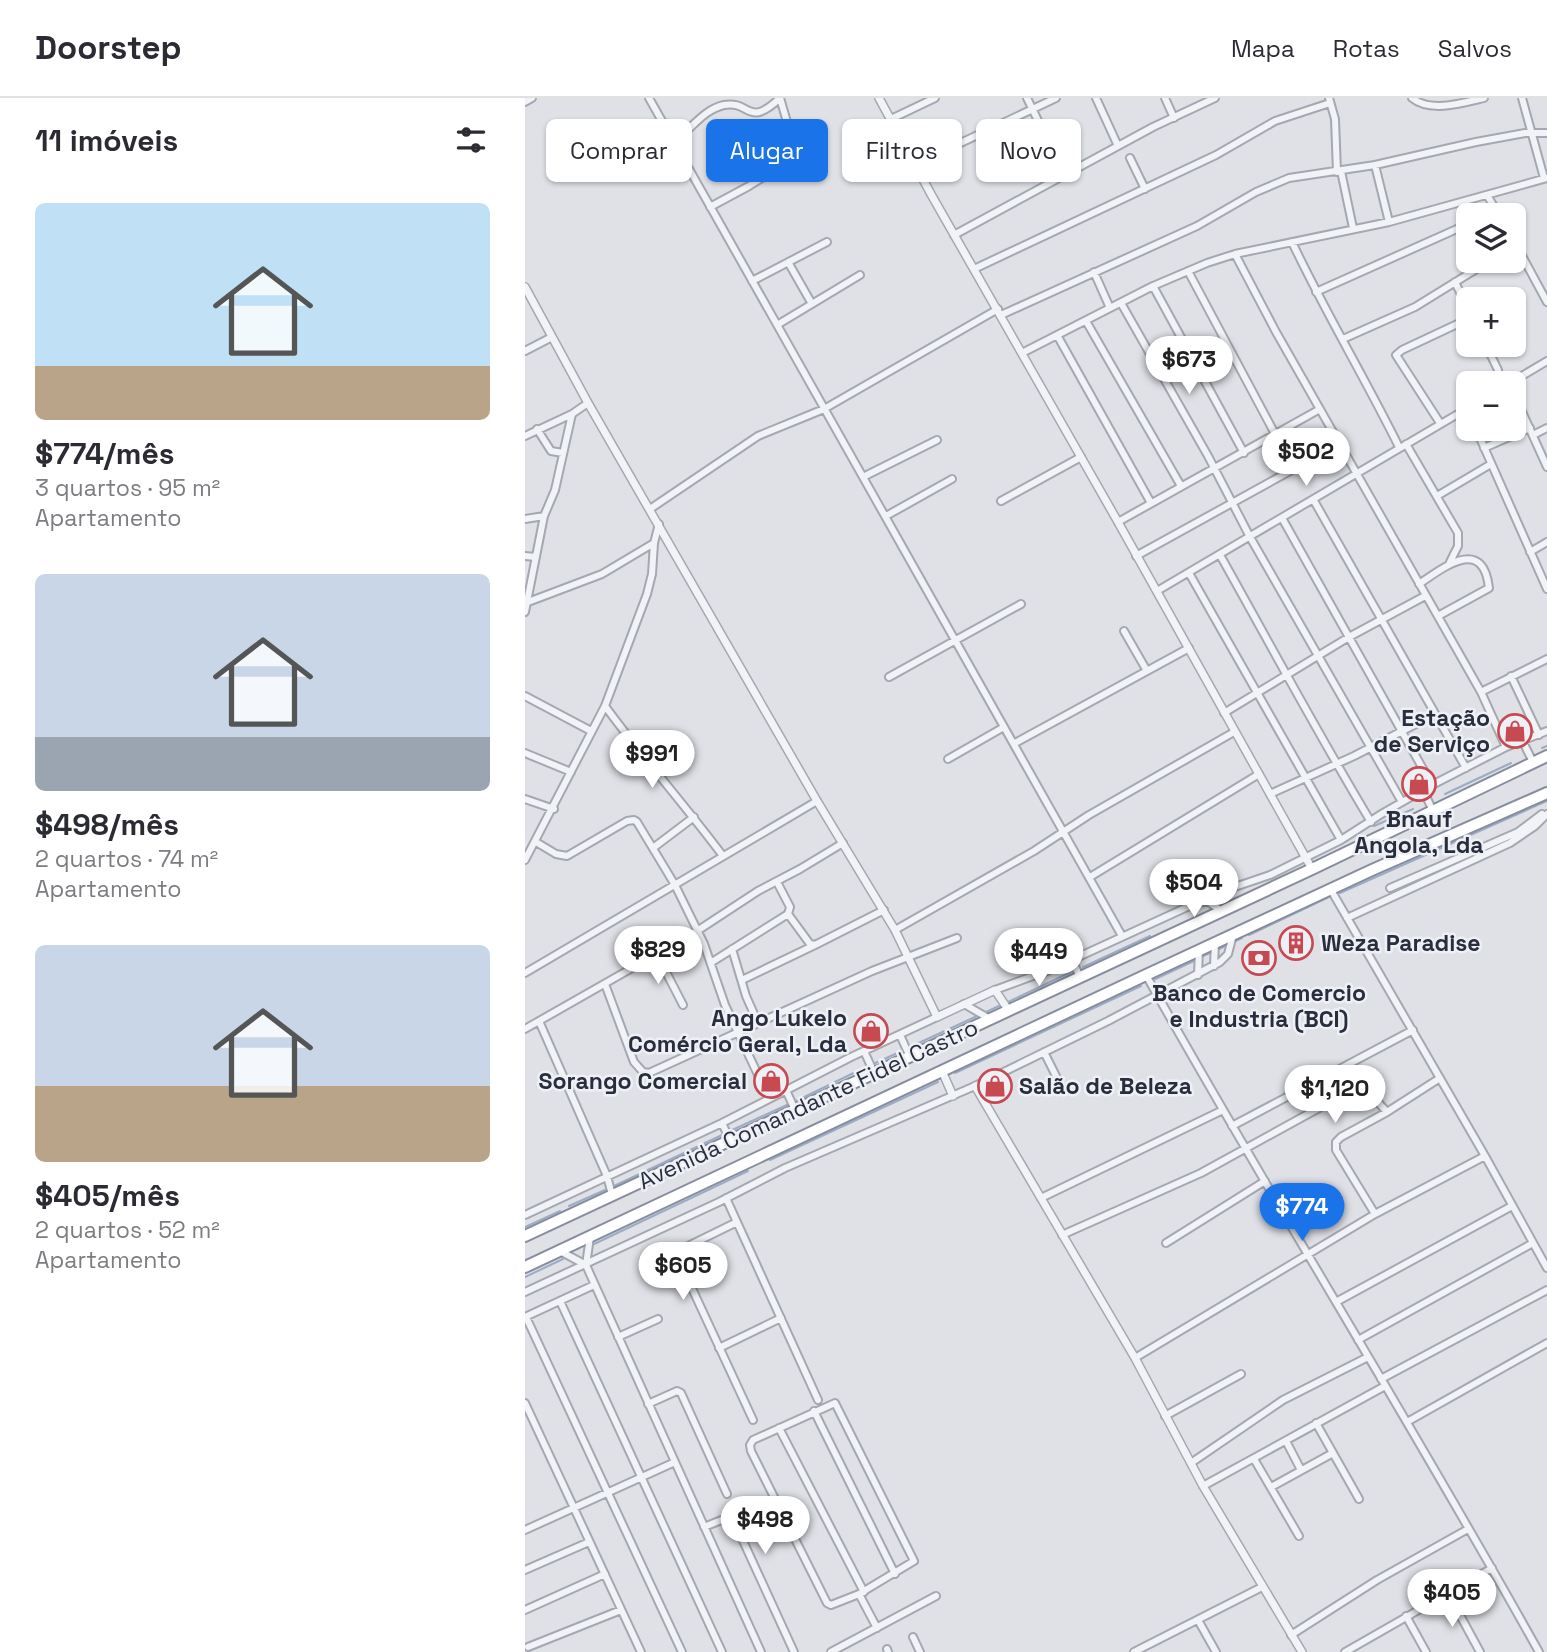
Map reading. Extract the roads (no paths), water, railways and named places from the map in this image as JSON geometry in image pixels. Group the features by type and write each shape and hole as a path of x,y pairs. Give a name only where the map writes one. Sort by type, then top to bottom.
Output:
{"highway":[{"name":"Avenida Comandante Fidel Castro","path":"525,1236 1312,869 1547,756"},
{"name":"Avenida Comandante Fidel Castro","path":"525,1266 1199,950 1547,793"}],"street":[{"path":"525,102 532,98"},
{"path":"649,98 957,639 1122,936"},
{"path":"692,126 716,108 733,105 748,113 758,113 780,98 797,156 710,207"},
{"path":"879,98 891,119 935,98"},
{"path":"1027,98 1038,119"},
{"path":"962,142 1056,98"},
{"path":"1096,98 1118,146"},
{"path":"1165,98 1174,118"},
{"path":"954,235 1118,146 1215,98"},
{"path":"1412,98 1417,102 1440,105 1483,98"},
{"path":"1022,353 1153,286 1235,254 1389,222 1546,178 1530,132 1522,98"},
{"path":"974,269 1216,155 1275,121 1330,100 1335,119 1339,171 1353,228"},
{"path":"650,509 758,436 824,409 999,312 1205,222 1275,183 1309,174 1374,165 1530,132 1547,133"},
{"path":"1130,158 1145,189"},
{"path":"1374,165 1389,222"},
{"path":"926,182 1312,869"},
{"path":"1487,195 1490,203"},
{"path":"1316,292 1456,229"},
{"path":"752,281 827,242"},
{"path":"1292,243 1316,292 1402,446 1437,496 1458,533 1458,546 1449,563"},
{"path":"1235,254 1276,332 1481,692 1506,747"},
{"path":"788,262 813,304"},
{"path":"1526,264 1546,301"},
{"path":"1188,271 1275,434"},
{"path":"1094,272 1110,309"},
{"path":"1343,339 1415,307 1470,273"},
{"path":"777,325 860,275"},
{"path":"1455,282 1457,287"},
{"path":"1153,286 1244,453"},
{"path":"525,288 817,801 884,910 937,1017"},
{"path":"1121,303 1250,537 1402,802"},
{"path":"1086,321 1181,486"},
{"path":"1440,423 1396,355 1456,325"},
{"path":"1057,335 1151,503"},
{"path":"525,351 552,337"},
{"path":"1526,373 1547,361"},
{"path":"525,436 589,403"},
{"path":"1118,522 1320,409"},
{"path":"525,612 544,516 555,490 572,414"},
{"path":"1157,591 1456,416"},
{"path":"1526,420 1547,467"},
{"path":"1484,448 1547,428"},
{"path":"537,429 551,451 563,453"},
{"path":"863,477 937,440"},
{"path":"1481,441 1547,589"},
{"path":"1136,556 1339,444"},
{"path":"1001,501 1081,457"},
{"path":"1437,496 1492,464"},
{"path":"886,516 952,479"},
{"path":"1313,499 1465,768"},
{"path":"525,519 544,516"},
{"path":"1282,518 1432,785"},
{"path":"525,859 554,809 605,706 647,594 659,524"},
{"path":"1529,552 1547,541"},
{"path":"528,603 602,574 654,543"},
{"path":"1220,555 1371,822"},
{"path":"525,556 536,557"},
{"path":"1419,584 1449,563 1462,559 1477,561 1489,587 1438,616"},
{"path":"1189,573 1341,840"},
{"path":"1224,713 1287,673 1425,596"},
{"path":"889,677 1021,604"},
{"path":"1124,631 1147,671"},
{"path":"1015,743 1189,648"},
{"path":"1481,692 1547,659"},
{"path":"1511,676 1539,735"},
{"path":"525,696 591,732"},
{"path":"605,706 656,775 694,817 723,856"},
{"path":"1271,794 1435,715"},
{"path":"948,759 1005,727"},
{"path":"525,1215 722,1123 863,1051 964,1004 1072,960 1196,903 1270,875 1341,840 1432,785 1506,747 1547,731"},
{"path":"895,930 1234,732"},
{"path":"1523,742 1533,762"},
{"path":"525,753 571,772"},
{"path":"1090,877 1259,774"},
{"path":"1423,790 1433,811"},
{"path":"525,799 554,809"},
{"path":"525,973 817,801"},
{"path":"1347,918 1523,835 1547,814"},
{"path":"1390,888 1518,832 1547,814"},
{"path":"653,848 694,817"},
{"path":"536,842 556,854 567,856 627,821 634,820 675,885 712,962 725,1005 769,1098"},
{"path":"525,1029 697,931 758,891 843,843"},
{"path":"712,962 787,914 790,907 776,882"},
{"path":"1331,890 1547,1268"},
{"path":"1196,903 1209,902 1221,911"},
{"path":"1185,908 1192,924"},
{"path":"742,980 884,910"},
{"path":"787,914 810,944 815,945"},
{"path":"1161,919 1169,935"},
{"path":"525,1292 785,1168 975,1086 1198,975 1228,954 1233,935"},
{"path":"605,984 634,1062 646,1073 655,1072 758,1023 907,957 957,938"},
{"path":"1214,966 1215,943"},
{"path":"733,949 745,996 758,1023"},
{"path":"1198,975 1199,950"},
{"path":"652,957 667,974 683,1005"},
{"path":"1072,960 1080,977"},
{"path":"1146,975 1539,1652"},
{"path":"995,990 1009,1011"},
{"path":"964,1004 990,1019"},
{"path":"540,1021 607,1176 612,1195"},
{"path":"1232,1126 1413,1030"},
{"path":"900,1034 910,1057"},
{"path":"863,1051 874,1073"},
{"path":"1044,1052 1059,1083"},
{"path":"942,1071 953,1096"},
{"path":"1375,1214 1335,1145 1341,1137 1440,1078"},
{"path":"1323,1079 1332,1095"},
{"path":"1062,1235 1171,1188 1323,1105 1332,1095 1351,1085 1359,1085 1367,1090 1387,1112"},
{"path":"975,1086 1135,1358 1203,1486 1301,1652"},
{"path":"786,1090 795,1110"},
{"path":"1041,1198 1223,1110"},
{"path":"722,1123 730,1140"},
{"path":"1135,1358 1375,1214 1485,1156"},
{"path":"1166,1243 1265,1181"},
{"path":"726,1198 818,1400"},
{"path":"1336,1302 1512,1206"},
{"path":"737,1223 679,1250 677,1256 753,1420"},
{"path":"590,1236 586,1265 594,1285 761,1652"},
{"path":"1359,1340 1533,1243"},
{"path":"559,1251 586,1265"},
{"path":"594,1285 526,1317 682,1652"},
{"path":"1203,1486 1547,1290"},
{"path":"560,1301 723,1652"},
{"path":"719,1348 781,1318"},
{"path":"618,1337 658,1319"},
{"path":"1406,1422 1547,1343"},
{"path":"1191,1463 1283,1401 1369,1357"},
{"path":"1165,1416 1241,1374"},
{"path":"649,1404 671,1393 681,1393 727,1494"},
{"path":"525,1403 641,1652"},
{"path":"835,1403 839,1407 914,1561 862,1593 831,1605 827,1603 750,1445 754,1440 814,1411 835,1403"},
{"path":"814,1411 895,1574"},
{"path":"1316,1423 1359,1499"},
{"path":"779,1428 877,1628"},
{"path":"1286,1441 1301,1470"},
{"path":"1271,1487 1333,1453"},
{"path":"1254,1459 1299,1536"},
{"path":"525,1530 675,1462"},
{"path":"704,1527 729,1517 733,1519 794,1652"},
{"path":"1291,1635 1377,1580 1468,1529"},
{"path":"525,1570 589,1542"},
{"path":"1345,1652 1492,1568"},
{"path":"525,1610 605,1574"},
{"path":"1136,1652 1262,1587"},
{"path":"1448,1593 1480,1652"},
{"path":"831,1652 936,1596"},
{"path":"529,1647 621,1610"},
{"path":"1406,1616 1426,1652"},
{"path":"1198,1620 1216,1652"},
{"path":"913,1637 921,1652"}],"waterway":[{"path":"1542,748 1547,746"},
{"path":"1445,794 1511,763"},
{"path":"1340,893 1547,801"},
{"path":"1374,826 1413,809"},
{"path":"1249,935 1329,897"},
{"path":"1083,967 1150,936"},
{"path":"1233,942 1242,938"},
{"path":"1217,950 1228,945"},
{"path":"1201,957 1212,952"},
{"path":"1151,981 1196,960"},
{"path":"1008,1002 1071,972"},
{"path":"955,1073 1141,986"},
{"path":"986,1012 1001,1005"},
{"path":"910,1047 977,1016"},
{"path":"873,1064 902,1051"},
{"path":"796,1101 868,1066"},
{"path":"770,1160 938,1082"},
{"path":"730,1131 789,1104"},
{"path":"614,1186 722,1135"},
{"path":"592,1245 748,1171"},
{"path":"569,1206 605,1190"},
{"path":"525,1227 560,1211"},
{"path":"525,1277 563,1259"}],"place":[{"name":"Estação de Serviço","path":"1515,731"},
{"name":"Bnauf Angola, Lda","path":"1419,784"},
{"name":"Weza Paradise","path":"1296,943"},
{"name":"Banco de Comercio e Industria (BCI)","path":"1259,958"},
{"name":"Ango Lukelo Comércio Geral, Lda","path":"871,1031"},
{"name":"Sorango Comercial","path":"771,1081"},
{"name":"Salão de Beleza","path":"995,1086"}]}
